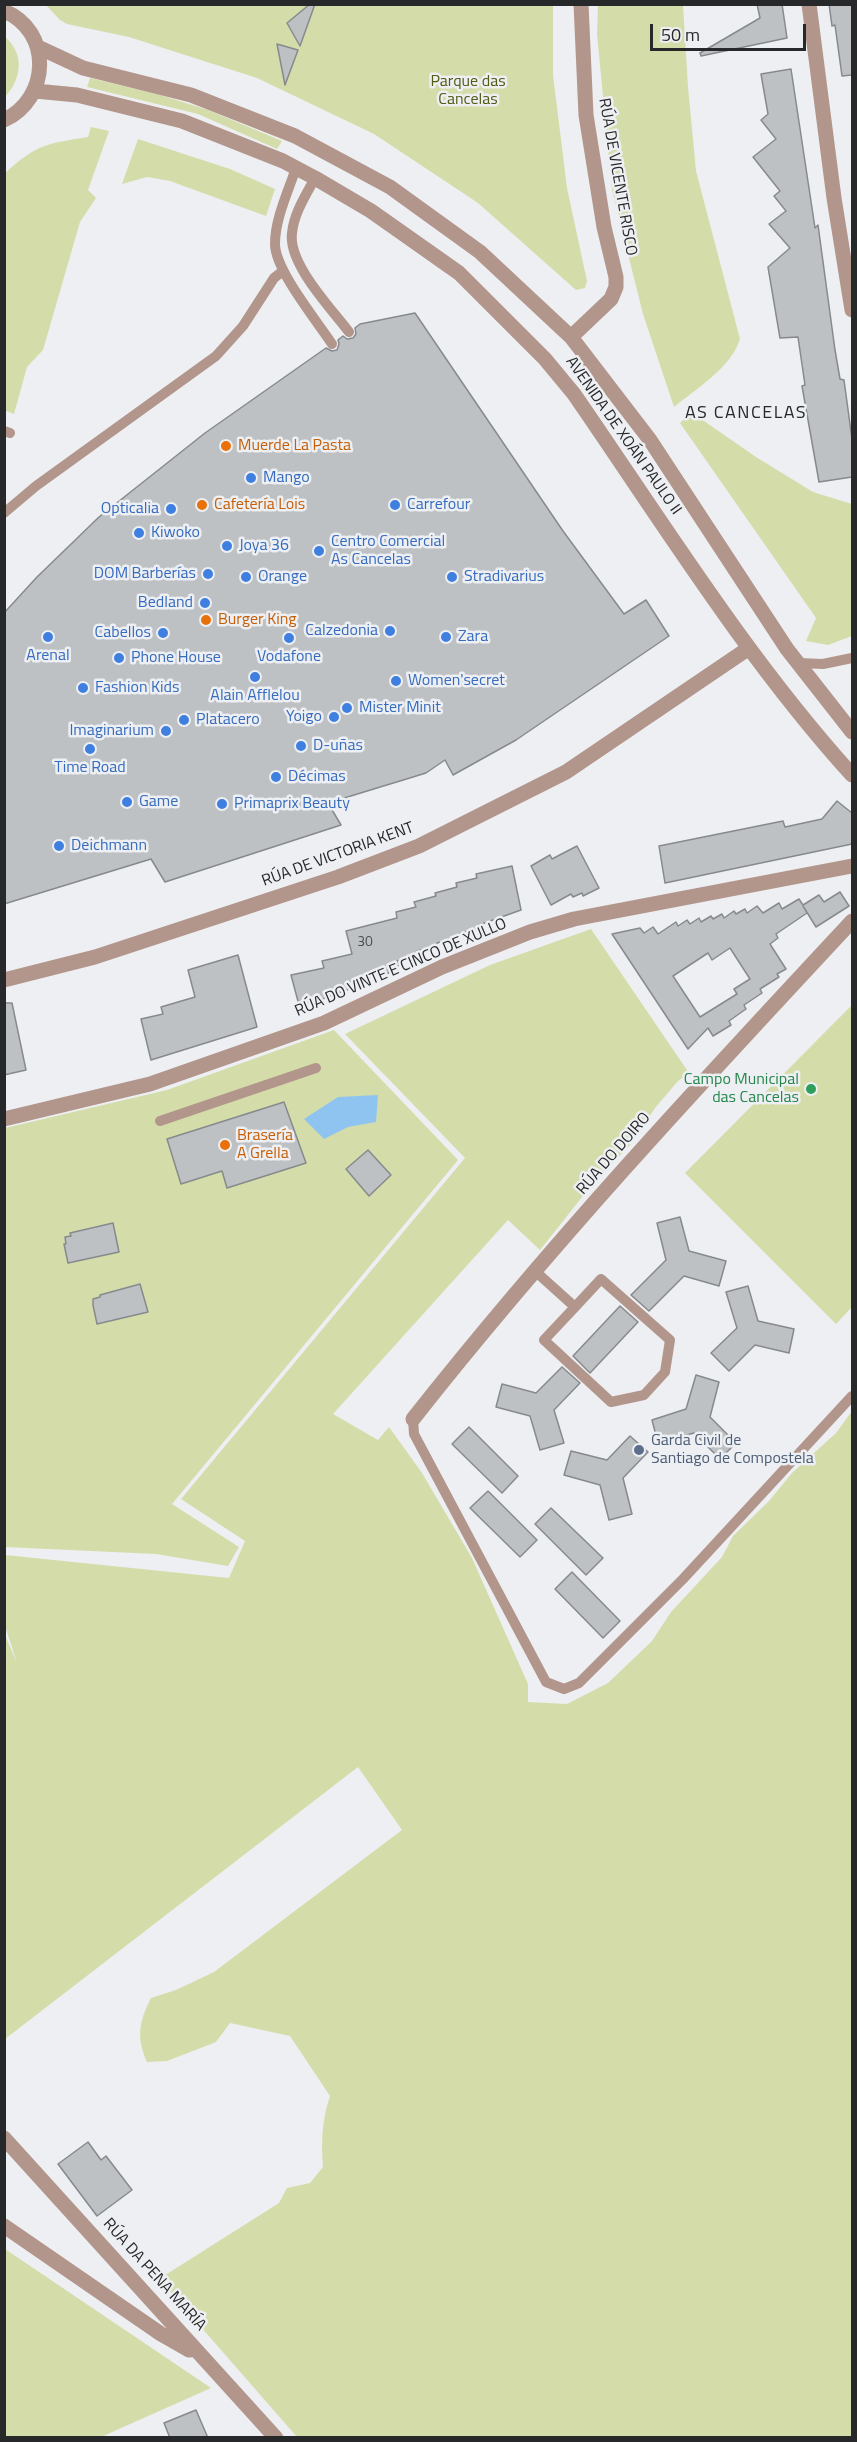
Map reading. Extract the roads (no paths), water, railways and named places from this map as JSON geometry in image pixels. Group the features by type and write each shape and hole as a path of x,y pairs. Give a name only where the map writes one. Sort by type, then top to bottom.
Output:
{"street":[{"name":"RÚA DE VICENTE RISCO","path":"571,337 610,298 616,287 585,115 581,4"},
{"path":"809,4 834,198 852,310"},
{"path":"4,11 19,11 38,47 40,77 26,105 8,120"},
{"name":"AVENIDA DE XOÁN PAULO II","path":"38,47 83,68 191,95 296,136 390,187 480,252 571,337 651,440 799,663 852,732"},
{"name":"AVENIDA DE XOÁN PAULO II","path":"35,91 76,95 182,121 297,168 371,211 459,273 545,359 574,394 749,648 814,733 852,775"},
{"name":"RÚA DE VICTORIA KENT","path":"4,980 106,954 338,877 419,846 566,772 749,648"},
{"name":"RÚA DO VINTE E CINCO DE XULLO","path":"4,1119 150,1084 324,1023 442,967 530,932 574,919 852,866"},
{"name":"RÚA DO DOIRO","path":"413,1419 480,1335 683,1103 852,921"},
{"name":"RÚA DA PENA MARÍA","path":"4,2138 276,2438"},
{"path":"4,2226 161,2334 189,2350 197,2349"}],"lane":[{"path":"297,168 276,236 276,253 283,271 332,344"},
{"path":"315,178 295,222 292,234 294,250 304,270 349,332"},
{"path":"4,513 36,486 216,356 243,326 274,278 283,271"},
{"path":"799,663 823,664 852,658"},
{"path":"160,1121 316,1068"},
{"path":"535,1271 575,1307"},
{"path":"601,1279 670,1340 665,1372 644,1395 611,1402 544,1340 575,1307 601,1279"},
{"path":"413,1419 414,1434 546,1682 564,1689 579,1683 675,1587 852,1396"}],"water":[{"path":"378,1095 376,1122 348,1127 324,1139 304,1119 338,1097"}],"place":[{"name":"Muerde La Pasta","path":"226,446"},
{"name":"Mango","path":"251,478"},
{"name":"Cafetería Lois","path":"202,505"},
{"name":"Carrefour","path":"395,505"},
{"name":"Opticalia","path":"171,509"},
{"name":"Kiwoko","path":"139,533"},
{"name":"Joya 36","path":"227,546"},
{"name":"Centro Comercial As Cancelas","path":"319,551"},
{"name":"DOM Barberías","path":"208,574"},
{"name":"Orange","path":"246,577"},
{"name":"Stradivarius","path":"452,577"},
{"name":"Bedland","path":"205,603"},
{"name":"Burger King","path":"206,620"},
{"name":"Calzedonia","path":"390,631"},
{"name":"Cabellos","path":"163,633"},
{"name":"Arenal","path":"48,637"},
{"name":"Zara","path":"446,637"},
{"name":"Vodafone","path":"289,638"},
{"name":"Phone House","path":"119,658"},
{"name":"Alain Afflelou","path":"255,677"},
{"name":"Women'secret","path":"396,681"},
{"name":"Fashion Kids","path":"83,688"},
{"name":"Mister Minit","path":"347,708"},
{"name":"Yoigo","path":"334,717"},
{"name":"Platacero","path":"184,720"},
{"name":"Imaginarium","path":"166,731"},
{"name":"D-uñas","path":"301,746"},
{"name":"Time Road","path":"90,749"},
{"name":"Décimas","path":"276,777"},
{"name":"Game","path":"127,802"},
{"name":"Primaprix Beauty","path":"222,804"},
{"name":"Deichmann","path":"59,846"},
{"name":"Campo Municipal das Cancelas","path":"811,1089"},
{"name":"Brasería A Grella","path":"225,1145"},
{"name":"Garda Civil de Santiago de Compostela","path":"639,1450"}],"district":[{"name":"AS CANCELAS","path":"746,414"}],"park label":[{"name":"Parque das Cancelas","path":"468,91"}]}
